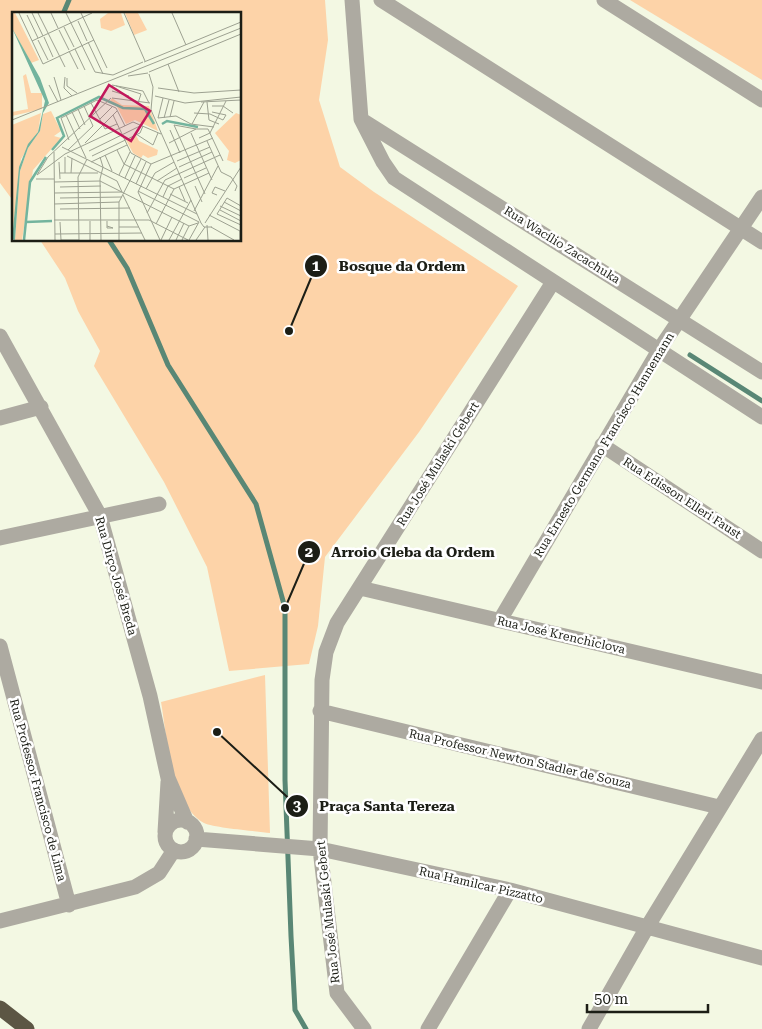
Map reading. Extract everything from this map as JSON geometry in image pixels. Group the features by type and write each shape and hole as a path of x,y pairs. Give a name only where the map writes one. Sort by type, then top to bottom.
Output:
{"highway":[{"path":"0,1008 27,1029"}],"street":[{"path":"352,0 361,119 383,162 394,178 762,417"},
{"path":"381,0 762,242"},
{"path":"604,0 762,100"},
{"name":"Rua Wacílio Zacachuka","path":"361,119 762,372"},
{"name":"Rua Ernesto Germano Francisco Hannemann","path":"500,620 659,350 762,197"},
{"name":"Rua José Mulaski Gebert","path":"364,1029 337,993 316,849 320,711 326,652 337,623 553,282"},
{"name":"Rua Dirço José Breda","path":"0,336 100,516 150,696 168,778 187,822"},
{"path":"0,418 41,407"},
{"name":"Rua Edisson Elleri Faust","path":"602,445 762,551"},
{"path":"0,538 159,504"},
{"name":"Rua José Krenchiclova","path":"360,588 762,682"},
{"name":"Rua Professor Francisco de Lima","path":"0,646 69,905"},
{"name":"Rua Professor Newton Stadler de Souza","path":"320,711 719,807"},
{"path":"589,1029 646,928 762,739"},
{"name":"Rua Dirço José Breda","path":"165,832 168,778"},
{"path":"182,820 187,822 195,829 196,838 188,850 174,850 166,842 165,832 172,823 182,820"},
{"name":"Rua Hamilcar Pizzatto","path":"196,838 316,849 510,890 762,958"},
{"path":"0,921 121,892 148,882 160,873 174,850"},
{"path":"428,1029 510,890"}],"shaded area":[{"path":"0,0 325,0 328,40 319,100 340,167 374,192 518,286 419,432 325,557 318,626 309,664 229,671 207,567 164,482 94,366 100,351 78,311 65,278 41,241 241,241 241,12 12,12 12,199 0,183"},
{"path":"630,0 762,0 762,80"},
{"path":"265,675 270,833 209,825 193,814 184,801 177,785 168,750 161,702"}],"waterway":[{"path":"64,12 69,0"},
{"path":"110,241 127,268 168,365 256,504 285,608 285,780 291,936 295,1010 306,1029"},
{"path":"690,355 762,401"}],"place":[{"name":"Bosque da Ordem","path":"289,331"},
{"name":"Arroio Gleba da Ordem","path":"285,608"},
{"name":"Praça Santa Tereza","path":"217,732"}]}
